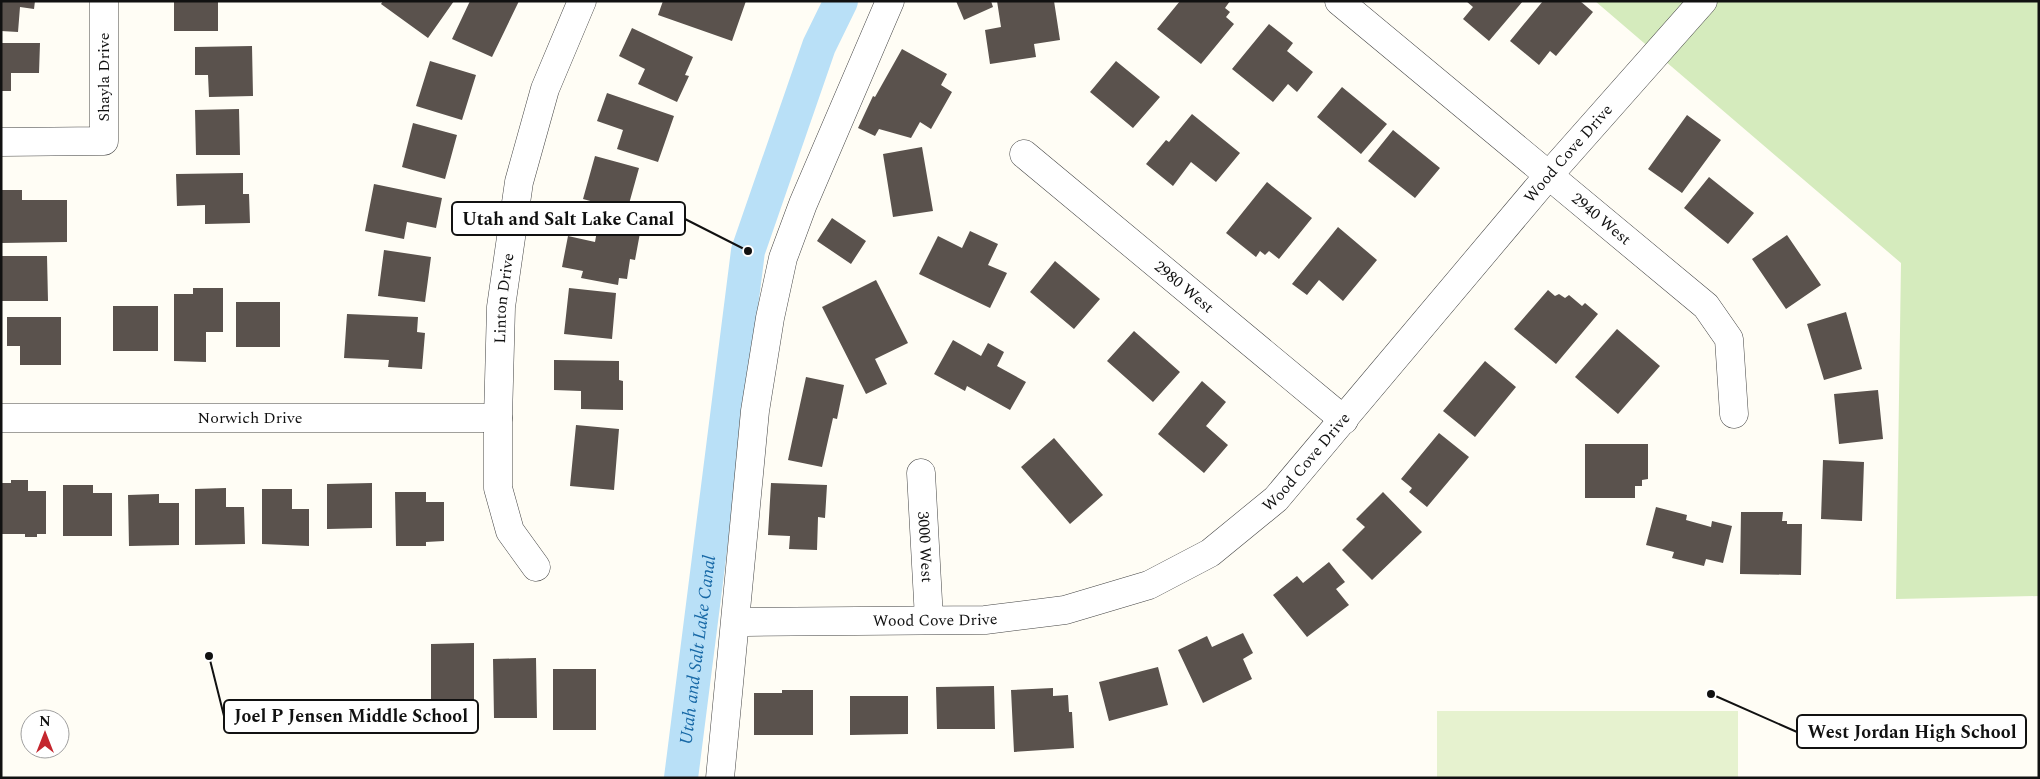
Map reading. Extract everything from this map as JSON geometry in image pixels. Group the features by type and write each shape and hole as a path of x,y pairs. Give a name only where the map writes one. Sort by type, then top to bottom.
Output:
{"street":[{"name":"Shayla Drive","path":"1,142 104,141 104,1"},
{"name":"Linton Drive","path":"536,567 510,531 498,488 501,307 519,182 546,89 582,1"},
{"path":"720,778 755,411 770,318 783,258 803,204 890,1"},
{"name":"2940 West","path":"1339,1 1706,306 1729,339 1734,414"},
{"name":"Wood Cove Drive","path":"746,622 985,620 1065,610 1149,585 1210,553 1276,499 1548,176 1702,1"},
{"name":"2980 West","path":"1024,154 1344,420"},
{"name":"Norwich Drive","path":"1,418 498,418"},
{"name":"3000 West","path":"921,473 930,619"}],"green space":[{"path":"1595,1 2039,1 2039,596 1896,599 1901,263"},
{"path":"1437,711 1738,711 1738,778 1437,778"}],"building":[{"path":"1,1 35,1 34,9 20,7 18,32 1,31"},
{"path":"174,1 218,1 218,31 174,31"},
{"path":"383,1 454,1 428,38 381,4"},
{"path":"470,1 519,1 492,57 452,39"},
{"path":"663,1 746,1 732,41 658,15"},
{"path":"956,1 991,1 993,7 964,20"},
{"path":"997,1 1054,1 1060,40 1034,44 1036,57 990,64 985,30 1001,27"},
{"path":"1180,1 1230,1 1225,8 1230,12 1226,17 1234,24 1201,64 1157,29"},
{"path":"1466,1 1523,1 1489,41 1463,19 1473,7"},
{"path":"1543,1 1580,1 1593,12 1556,56 1550,51 1539,65 1510,41"},
{"path":"1269,24 1293,43 1287,51 1313,72 1297,92 1288,84 1273,102 1232,69"},
{"path":"632,28 693,57 685,75 689,76 677,102 638,84 645,69 619,56"},
{"path":"1,43 40,43 39,73 11,73 11,91 1,91"},
{"path":"252,46 253,96 209,97 208,75 195,75 195,47"},
{"path":"902,49 947,74 941,85 952,92 931,129 920,122 911,138 879,129 875,136 858,128 873,96 875,97"},
{"path":"430,61 476,75 462,120 416,106"},
{"path":"1116,61 1160,97 1133,128 1090,92"},
{"path":"1342,87 1387,124 1361,154 1317,117"},
{"path":"607,93 674,116 658,162 617,149 623,130 597,121"},
{"path":"239,109 240,155 196,155 195,110"},
{"path":"1192,114 1240,153 1216,182 1191,162 1173,186 1146,164 1166,140 1169,142"},
{"path":"1687,115 1721,140 1682,193 1648,169"},
{"path":"413,123 457,135 445,179 402,167"},
{"path":"1393,130 1440,168 1415,198 1368,161"},
{"path":"922,147 933,211 893,217 883,154"},
{"path":"595,156 639,168 627,211 583,199"},
{"path":"243,173 243,194 249,194 250,223 205,224 205,205 177,206 176,174"},
{"path":"1709,177 1754,213 1728,244 1684,208"},
{"path":"1267,182 1312,218 1279,259 1269,251 1265,255 1260,251 1256,257 1226,233"},
{"path":"374,184 442,198 436,228 407,222 404,239 365,231"},
{"path":"1,190 22,190 22,200 67,200 67,242 1,243"},
{"path":"832,218 866,241 851,264 817,241"},
{"path":"598,225 640,233 635,260 630,259 627,279 619,278 618,285 581,278 583,271 562,267 568,236 595,242"},
{"path":"1338,227 1377,260 1343,301 1319,280 1307,295 1292,284"},
{"path":"970,231 998,244 988,265 1007,273 990,308 919,274 938,236 962,248"},
{"path":"1787,235 1821,285 1786,309 1752,259"},
{"path":"384,250 431,257 425,302 378,296"},
{"path":"1,256 47,256 48,301 1,301"},
{"path":"1055,261 1100,299 1074,329 1030,292"},
{"path":"876,280 908,343 875,359 887,384 866,394 822,307"},
{"path":"193,288 223,288 223,332 206,332 206,362 174,361 174,294 193,294"},
{"path":"569,288 616,293 612,339 564,334"},
{"path":"1548,290 1555,296 1559,294 1565,298 1569,295 1582,306 1585,303 1598,314 1556,364 1514,329"},
{"path":"236,302 280,302 280,347 236,347"},
{"path":"113,306 158,306 158,351 113,351"},
{"path":"1846,312 1862,369 1824,380 1807,324"},
{"path":"347,314 418,317 417,332 425,333 422,369 388,367 389,360 344,358"},
{"path":"7,317 61,317 61,365 20,365 20,346 7,346"},
{"path":"1617,329 1660,366 1618,414 1575,377"},
{"path":"1134,331 1180,372 1153,402 1107,361"},
{"path":"953,340 981,356 988,343 1004,352 997,366 1026,382 1010,410 967,386 965,391 934,374"},
{"path":"554,360 619,361 619,380 623,381 623,410 581,409 581,391 554,390"},
{"path":"1485,361 1516,387 1475,437 1443,411"},
{"path":"806,377 844,385 837,419 833,418 822,467 788,460"},
{"path":"1202,381 1226,402 1206,426 1228,445 1204,473 1158,434"},
{"path":"1878,390 1883,439 1839,444 1834,394"},
{"path":"576,425 619,429 614,490 570,486"},
{"path":"1439,433 1469,457 1427,507 1409,492 1412,488 1401,479"},
{"path":"1054,438 1103,495 1070,524 1021,467"},
{"path":"1585,444 1648,444 1648,479 1642,480 1642,486 1635,486 1635,498 1585,498"},
{"path":"1823,460 1864,462 1862,521 1821,519"},
{"path":"11,480 28,480 28,491 46,491 46,534 37,534 37,537 25,537 25,534 1,534 1,483 11,483"},
{"path":"372,483 372,528 327,529 327,484"},
{"path":"771,483 827,485 825,518 818,517 817,550 789,549 790,536 768,535"},
{"path":"63,485 93,485 93,493 112,493 112,536 63,536"},
{"path":"226,488 226,507 244,507 245,544 195,545 195,489"},
{"path":"262,489 292,489 292,509 309,509 309,546 262,544"},
{"path":"395,492 426,492 426,502 444,502 444,541 426,542 426,546 396,546"},
{"path":"1383,492 1422,532 1372,580 1342,550 1365,527 1356,519"},
{"path":"159,494 159,503 179,503 179,545 129,546 128,495"},
{"path":"1656,507 1687,515 1686,520 1711,527 1712,521 1732,526 1723,563 1706,559 1704,566 1672,558 1674,552 1646,545"},
{"path":"1741,512 1783,512 1782,521 1787,521 1787,524 1802,524 1801,575 1740,574"},
{"path":"1329,562 1345,582 1336,589 1349,605 1307,637 1273,595 1297,576 1303,583"},
{"path":"1243,633 1253,653 1243,659 1252,679 1203,703 1178,650 1207,636 1212,647"},
{"path":"474,643 474,704 431,705 431,644"},
{"path":"536,658 537,718 494,718 493,659"},
{"path":"1158,667 1168,705 1109,721 1099,682"},
{"path":"553,669 596,669 596,730 553,730"},
{"path":"994,686 995,729 937,729 936,687"},
{"path":"1053,688 1053,696 1068,695 1069,712 1072,712 1074,748 1014,752 1011,690"},
{"path":"782,690 813,690 813,735 754,735 754,693 782,693"},
{"path":"850,696 908,696 908,734 850,735"}],"waterway":[{"name":"Utah and Salt Lake Canal","path":"681,778 748,251 819,46 841,1"}],"place":[{"name":"Utah and Salt Lake Canal","path":"748,251"},
{"name":"Joel P Jensen Middle School","path":"209,656"},
{"name":"West Jordan High School","path":"1711,694"}]}
